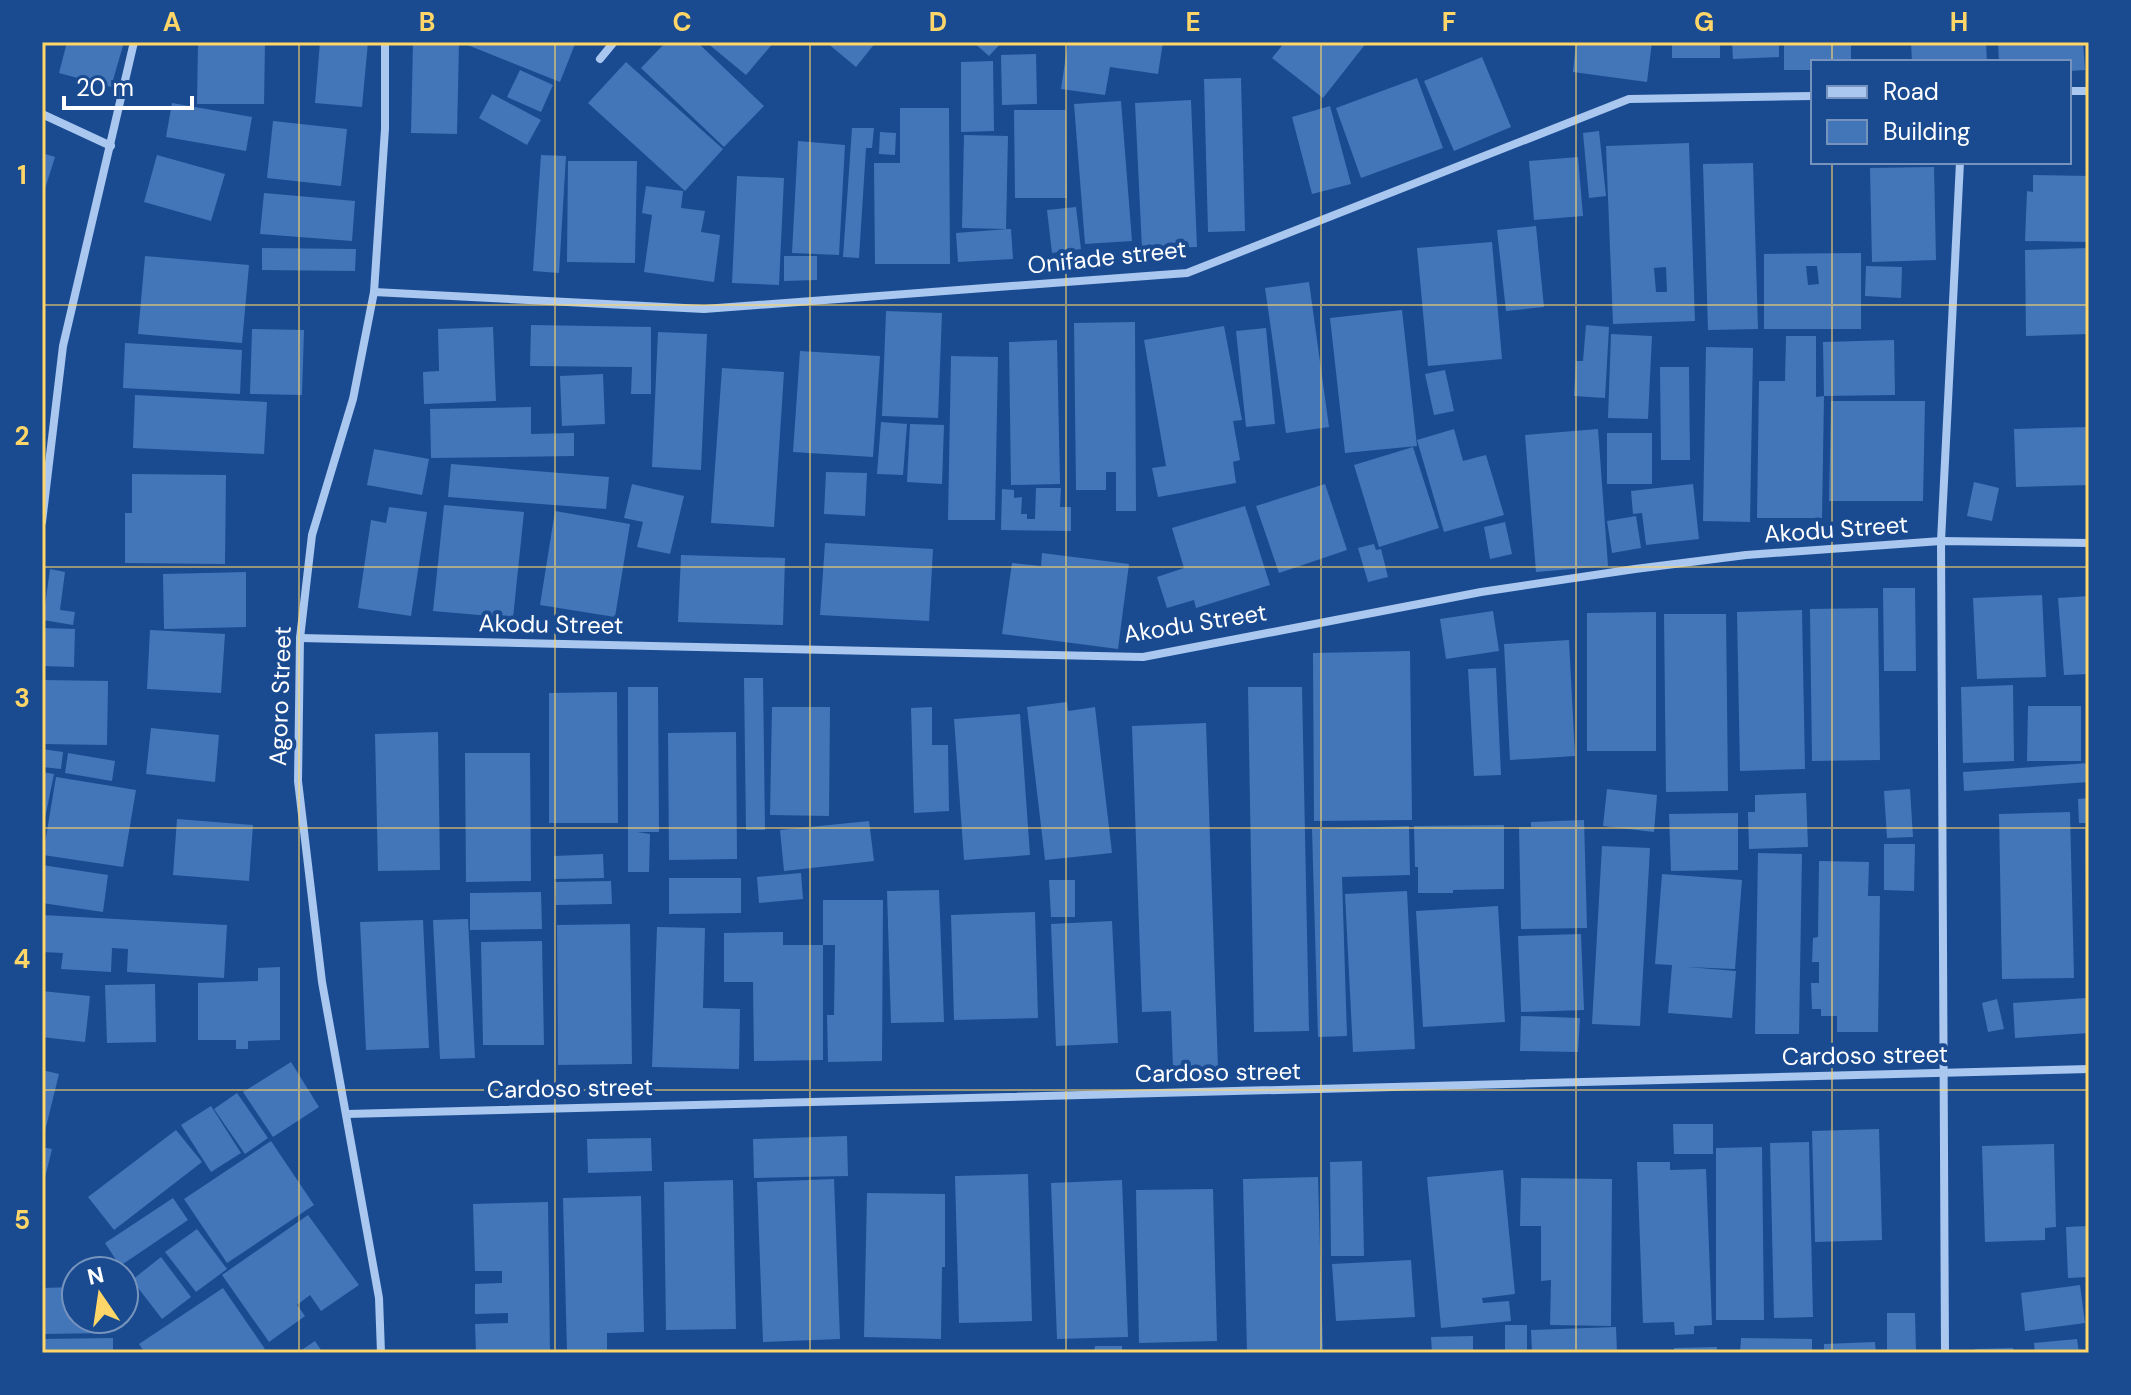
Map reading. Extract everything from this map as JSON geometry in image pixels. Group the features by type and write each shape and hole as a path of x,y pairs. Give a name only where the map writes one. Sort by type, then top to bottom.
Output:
{"street":[{"path":"42,522 63,346 134,42"},
{"name":"Agoro Street","path":"381,1353 379,1298 322,982 298,781 300,638 312,535 353,399 374,292 385,129 385,42"},
{"path":"600,59 614,42"},
{"name":"Onifade street","path":"374,292 704,309 1187,273 1629,99 1811,96"},
{"path":"42,114 111,146"},
{"path":"1945,1353 1941,541 1960,164"},
{"name":"Akodu Street","path":"300,638 1143,657 1481,592 1746,555 1941,541 2089,543"},
{"name":"Cardoso street","path":"347,1114 2089,1069"}],"building":[{"path":"67,42 124,42 111,87 59,73"},
{"path":"198,42 265,42 264,104 197,104"},
{"path":"320,42 368,42 362,107 315,103"},
{"path":"413,42 459,43 457,134 411,133"},
{"path":"460,42 571,42 575,44 560,82"},
{"path":"666,42 697,42 764,106 724,147 641,68"},
{"path":"706,42 774,42 746,75"},
{"path":"826,42 876,42 856,67"},
{"path":"973,42 1002,42 989,56"},
{"path":"1068,42 1163,42 1158,74 1110,67 1105,95 1061,89"},
{"path":"1285,42 1367,42 1323,98 1272,58"},
{"path":"1576,42 1652,42 1647,82 1573,72"},
{"path":"1672,42 1720,42 1720,58 1672,58"},
{"path":"1732,42 1779,42 1779,57 1733,59"},
{"path":"1784,42 1851,42 1851,60 1811,60 1811,70 1784,70"},
{"path":"1911,42 1986,42 1987,60 1912,60"},
{"path":"1998,42 2083,42 2085,70 2071,71 2071,60 1999,60"},
{"path":"1036,54 1037,104 1002,105 1001,55"},
{"path":"1482,57 1511,127 1454,151 1424,81"},
{"path":"993,61 994,131 961,132 961,62"},
{"path":"626,62 723,149 685,191 588,103"},
{"path":"520,70 553,85 541,112 507,97"},
{"path":"1241,78 1245,231 1208,232 1204,79"},
{"path":"1417,78 1443,148 1361,178 1336,108"},
{"path":"492,94 541,120 527,145 479,118"},
{"path":"1191,100 1197,247 1142,249 1135,103"},
{"path":"1121,101 1132,241 1085,244 1074,104"},
{"path":"172,103 252,117 246,151 166,137"},
{"path":"1330,106 1351,184 1312,194 1292,117"},
{"path":"900,108 949,108 950,264 875,264 874,163 900,163"},
{"path":"1014,110 1066,110 1067,198 1015,198"},
{"path":"273,121 347,129 341,186 267,178"},
{"path":"852,128 874,128 872,148 866,148 859,258 843,257"},
{"path":"1599,131 1606,196 1589,198 1583,133"},
{"path":"880,132 896,133 895,155 879,154"},
{"path":"964,135 1008,136 1006,229 962,228"},
{"path":"798,141 845,145 839,255 792,253"},
{"path":"1689,143 1695,321 1613,324 1606,146","holes":["1666,267 1667,292 1656,292 1654,268"]},
{"path":"42,153 55,157 43,195 42,195"},
{"path":"157,155 225,174 211,221 144,202"},
{"path":"541,155 566,156 559,273 533,271"},
{"path":"1578,157 1583,216 1534,220 1529,161"},
{"path":"568,161 637,161 635,263 567,262"},
{"path":"1753,163 1758,329 1708,330 1703,164"},
{"path":"1934,167 1936,260 1872,262 1870,168"},
{"path":"2033,175 2089,176 2089,242 2025,241 2027,191 2033,192"},
{"path":"737,176 784,178 779,285 732,283"},
{"path":"646,186 683,191 681,208 705,211 701,232 720,235 714,282 644,272 652,215 642,213"},
{"path":"264,193 355,201 352,241 260,234"},
{"path":"1076,207 1081,249 1052,253 1047,210"},
{"path":"1536,226 1544,307 1506,311 1497,230"},
{"path":"1011,229 1013,259 958,262 956,233"},
{"path":"1492,242 1502,359 1428,366 1417,248"},
{"path":"262,248 356,249 355,271 262,270"},
{"path":"2089,248 2089,334 2026,336 2025,250"},
{"path":"1861,253 1861,329 1764,329 1764,254","holes":["1806,266 1817,266 1819,284 1808,285"]},
{"path":"145,256 249,265 242,343 138,334"},
{"path":"784,256 817,256 817,280 784,281"},
{"path":"1866,266 1902,267 1901,298 1865,296"},
{"path":"1309,282 1329,427 1286,433 1265,288"},
{"path":"1402,310 1417,446 1345,453 1330,318"},
{"path":"886,311 942,313 938,418 882,416"},
{"path":"1135,322 1136,511 1116,511 1116,472 1106,472 1106,490 1076,490 1074,323"},
{"path":"531,325 651,327 651,394 631,394 632,367 530,366"},
{"path":"1586,325 1609,327 1605,398 1574,396 1576,361 1583,361"},
{"path":"1224,326 1242,420 1233,421 1240,460 1233,462 1236,483 1158,497 1152,468 1166,466 1144,340"},
{"path":"493,327 496,401 424,404 423,372 439,371 438,329"},
{"path":"1266,328 1275,424 1246,427 1236,331"},
{"path":"252,329 304,330 302,395 250,394"},
{"path":"658,332 707,334 701,470 652,467"},
{"path":"1611,334 1652,336 1648,419 1608,418"},
{"path":"1786,336 1816,336 1816,397 1824,396 1822,518 1757,518 1759,381 1785,381"},
{"path":"1057,340 1060,484 1011,485 1009,342"},
{"path":"1894,340 1895,395 1824,396 1823,342"},
{"path":"125,343 242,350 240,394 123,388"},
{"path":"1706,347 1753,348 1750,522 1703,521"},
{"path":"800,351 880,356 873,457 793,452"},
{"path":"951,356 998,357 995,520 948,520"},
{"path":"1660,367 1689,367 1690,460 1661,460"},
{"path":"722,368 784,372 774,527 711,523"},
{"path":"1445,370 1454,411 1434,415 1425,374"},
{"path":"603,374 605,424 562,426 560,376"},
{"path":"135,395 267,402 264,454 133,448"},
{"path":"1831,401 1925,401 1923,501 1829,501"},
{"path":"531,407 531,434 574,433 574,456 431,458 430,409"},
{"path":"881,422 907,424 903,475 877,474"},
{"path":"910,424 944,425 942,484 907,482"},
{"path":"2089,427 2089,485 2016,487 2014,429"},
{"path":"1454,429 1463,461 1486,455 1504,515 1444,532 1417,440"},
{"path":"1598,429 1608,566 1536,572 1525,435"},
{"path":"1607,433 1652,433 1652,484 1607,484"},
{"path":"1413,447 1439,528 1379,547 1354,465"},
{"path":"374,449 429,459 422,495 367,485"},
{"path":"451,464 609,477 606,509 448,497"},
{"path":"826,472 867,473 865,516 824,514"},
{"path":"132,474 226,475 225,564 125,563 125,513 132,513"},
{"path":"1974,482 1999,488 1992,521 1967,516"},
{"path":"632,484 684,496 670,554 637,547 643,522 624,518"},
{"path":"1325,484 1347,550 1279,573 1256,506"},
{"path":"1693,484 1699,539 1646,545 1642,513 1633,514 1631,491"},
{"path":"1036,488 1061,488 1060,507 1071,507 1071,531 1001,530 1002,489 1014,490 1014,498 1022,497 1021,514 1027,514 1027,519 1035,519"},
{"path":"444,505 524,512 513,618 433,611"},
{"path":"1245,506 1270,585 1196,608 1194,600 1167,608 1157,577 1184,568 1172,528"},
{"path":"389,507 427,512 411,616 358,608 371,520 386,523"},
{"path":"555,511 630,524 615,617 540,605"},
{"path":"1636,516 1641,548 1612,553 1607,521"},
{"path":"1505,522 1512,554 1490,559 1484,527"},
{"path":"825,543 933,549 929,621 820,615"},
{"path":"1374,544 1376,550 1381,549 1388,577 1368,582 1358,548"},
{"path":"1042,553 1129,564 1118,649 1002,634 1012,563 1041,566"},
{"path":"681,555 785,558 783,625 678,622"},
{"path":"50,569 65,572 60,610 75,612 73,625 43,620"},
{"path":"246,572 246,627 164,629 163,574"},
{"path":"1883,588 1915,588 1916,671 1884,671"},
{"path":"2042,595 2046,677 1977,679 1973,598"},
{"path":"2089,596 2089,674 2064,675 2058,598"},
{"path":"1878,608 1880,760 1812,761 1810,609"},
{"path":"1802,610 1805,769 1740,771 1737,612"},
{"path":"1493,611 1499,651 1446,659 1440,619"},
{"path":"1656,612 1656,751 1587,751 1587,613"},
{"path":"1664,614 1726,614 1728,791 1666,792"},
{"path":"42,628 75,629 74,667 42,666"},
{"path":"150,630 225,634 221,693 147,689"},
{"path":"1569,640 1575,756 1510,760 1504,644"},
{"path":"1410,651 1412,820 1314,821 1313,653"},
{"path":"1496,668 1501,775 1474,776 1468,669"},
{"path":"744,678 763,678 765,830 746,830"},
{"path":"42,680 108,681 107,745 42,744"},
{"path":"2013,685 2014,761 1963,763 1961,687"},
{"path":"628,687 658,687 659,832 637,832 650,834 649,872 628,872"},
{"path":"1248,687 1302,687 1309,1031 1254,1032"},
{"path":"617,692 618,823 549,823 549,693"},
{"path":"1067,702 1068,711 1095,707 1112,853 1045,860 1027,707"},
{"path":"2028,706 2081,706 2081,761 2027,761"},
{"path":"772,707 830,707 829,816 770,815"},
{"path":"932,707 932,745 948,745 949,811 914,813 911,708"},
{"path":"1020,714 1030,855 964,860 954,719"},
{"path":"1206,723 1218,1068 1173,1069 1171,1011 1142,1012 1132,726"},
{"path":"151,728 219,735 215,782 146,774"},
{"path":"438,732 440,870 378,871 375,734"},
{"path":"736,732 737,859 669,860 668,733"},
{"path":"42,749 63,752 61,769 42,767"},
{"path":"68,753 115,761 112,781 65,773"},
{"path":"465,753 530,753 531,881 466,882"},
{"path":"2089,763 2089,782 1964,791 1963,772"},
{"path":"42,772 54,774 44,823 42,823"},
{"path":"56,777 136,790 123,867 43,855"},
{"path":"1607,789 1657,795 1654,832 1603,826"},
{"path":"1910,789 1913,837 1887,838 1884,791"},
{"path":"1806,793 1808,847 1749,849 1748,812 1755,812 1755,795"},
{"path":"2089,798 2089,823 2079,823 2078,799"},
{"path":"2070,812 2074,978 2002,979 1999,814"},
{"path":"1738,813 1738,870 1671,871 1669,814"},
{"path":"177,819 253,825 249,881 173,875"},
{"path":"1584,820 1587,928 1521,929 1519,827 1531,827 1531,822"},
{"path":"869,821 874,861 784,871 780,830"},
{"path":"1504,825 1504,889 1418,893 1414,826"},
{"path":"1409,826 1410,875 1342,877 1347,1036 1318,1037 1312,829"},
{"path":"2089,828 2089,897 2086,897 2085,829"},
{"path":"1884,844 1915,844 1914,891 1884,890"},
{"path":"1602,846 1650,848 1640,1026 1592,1024"},
{"path":"1758,853 1802,854 1799,1034 1755,1034"},
{"path":"603,854 604,878 554,879 554,856"},
{"path":"1819,861 1869,862 1868,896 1880,896 1878,1032 1837,1032 1837,1016 1821,1016 1821,1009 1812,1009 1811,983 1819,983 1819,962 1812,962 1813,938 1818,937"},
{"path":"42,865 108,875 103,912 42,903"},
{"path":"801,873 803,899 759,903 757,877"},
{"path":"1662,874 1742,880 1735,969 1687,967 1736,971 1732,1018 1668,1013 1672,965 1655,964"},
{"path":"669,878 741,878 741,913 669,914"},
{"path":"1049,880 1075,880 1075,917 1051,917"},
{"path":"611,881 612,904 556,905 555,882"},
{"path":"939,890 944,1022 891,1023 887,891"},
{"path":"1407,891 1415,1049 1353,1052 1345,894"},
{"path":"541,892 542,929 470,930 470,893"},
{"path":"823,900 883,900 882,1061 828,1062 827,1015 834,1015 835,945 823,945"},
{"path":"1498,906 1505,1022 1423,1027 1416,911"},
{"path":"1035,912 1038,1018 954,1020 951,915"},
{"path":"42,915 227,925 224,978 127,972 128,949 112,948 111,972 61,969 63,953 42,952"},
{"path":"468,919 475,1058 440,1059 433,920"},
{"path":"423,920 429,1048 366,1050 360,922"},
{"path":"1112,921 1118,1043 1056,1046 1051,924"},
{"path":"630,924 632,1064 558,1065 557,925"},
{"path":"657,927 705,928 703,1008 740,1009 739,1069 652,1067"},
{"path":"783,932 783,945 823,945 823,1060 754,1061 753,982 724,982 724,933"},
{"path":"1581,934 1584,1010 1521,1012 1518,936"},
{"path":"542,941 544,1045 483,1045 481,942"},
{"path":"280,967 280,1040 248,1041 248,1049 236,1049 236,1040 198,1040 198,983 258,981 258,968"},
{"path":"155,984 156,1042 107,1043 105,985"},
{"path":"42,991 90,996 85,1042 42,1037"},
{"path":"2086,998 2089,1033 2015,1038 2013,1003"},
{"path":"1997,999 2004,1029 1988,1032 1982,1003"},
{"path":"1521,1016 1580,1018 1578,1052 1520,1051"},
{"path":"291,1062 319,1107 273,1137 243,1092"},
{"path":"42,1070 59,1074 43,1139 42,1139"},
{"path":"237,1093 268,1138 245,1154 214,1109"},
{"path":"211,1106 241,1153 211,1172 181,1125"},
{"path":"1673,1124 1713,1124 1713,1154 1674,1154"},
{"path":"1879,1129 1882,1240 1815,1242 1812,1131"},
{"path":"176,1130 202,1162 114,1230 88,1197"},
{"path":"847,1136 848,1176 754,1178 753,1139"},
{"path":"651,1138 652,1171 588,1173 587,1139"},
{"path":"271,1141 314,1205 227,1263 184,1199"},
{"path":"1809,1142 1813,1317 1774,1318 1770,1143"},
{"path":"2054,1144 2056,1227 2045,1228 2045,1240 1985,1242 1982,1146"},
{"path":"42,1147 52,1149 43,1186 42,1186"},
{"path":"1762,1147 1764,1320 1716,1320 1716,1148"},
{"path":"1362,1161 1364,1256 1331,1256 1330,1162"},
{"path":"1637,1162 1670,1162 1670,1170 1706,1169 1712,1325 1694,1326 1694,1334 1675,1335 1674,1322 1643,1323"},
{"path":"1503,1170 1515,1294 1482,1298 1483,1303 1509,1301 1511,1321 1441,1328 1427,1177"},
{"path":"1028,1174 1032,1321 959,1323 955,1176"},
{"path":"1318,1177 1323,1353 1247,1353 1243,1179"},
{"path":"1521,1178 1612,1179 1611,1326 1550,1325 1551,1280 1541,1281 1541,1226 1520,1226"},
{"path":"834,1179 840,1339 763,1342 757,1182"},
{"path":"733,1180 736,1329 666,1330 664,1182"},
{"path":"1122,1180 1128,1337 1057,1339 1051,1183"},
{"path":"1213,1189 1217,1341 1139,1343 1136,1190"},
{"path":"867,1193 945,1194 941,1339 864,1337"},
{"path":"641,1196 644,1332 607,1333 607,1350 567,1352 563,1198"},
{"path":"173,1198 188,1220 136,1255 113,1255 105,1243"},
{"path":"548,1202 550,1353 476,1353 475,1324 508,1323 508,1313 475,1314 475,1284 502,1283 502,1271 475,1271 473,1204"},
{"path":"308,1215 359,1285 321,1311 310,1295 297,1305 305,1316 269,1342 222,1275"},
{"path":"2089,1226 2089,1277 2068,1278 2066,1227"},
{"path":"197,1229 227,1269 196,1292 165,1252"},
{"path":"161,1257 191,1297 162,1319 140,1290 140,1274"},
{"path":"1411,1260 1415,1317 1336,1321 1332,1264"},
{"path":"2080,1285 2085,1323 2025,1331 2021,1293"},
{"path":"60,1287 60,1334 42,1334 42,1288"},
{"path":"223,1288 265,1349 259,1353 145,1353 139,1344"},
{"path":"1887,1313 1915,1313 1916,1352 1887,1352"},
{"path":"1505,1325 1527,1325 1527,1353 1505,1353"},
{"path":"1616,1327 1617,1353 1532,1353 1531,1330"},
{"path":"1473,1336 1473,1353 1432,1353 1431,1337"},
{"path":"113,1338 113,1353 42,1353 42,1339"},
{"path":"1741,1338 1812,1339 1812,1353 1740,1353"},
{"path":"2077,1339 2079,1353 2035,1353 2034,1343"},
{"path":"315,1341 323,1353 297,1353"},
{"path":"1875,1342 1876,1353 1824,1353 1824,1344"},
{"path":"1095,1346 1122,1346 1122,1353 1094,1353"},
{"path":"1717,1347 1717,1353 1674,1353 1674,1348"},
{"path":"2013,1348 2014,1353 1975,1353 1975,1349"}]}
